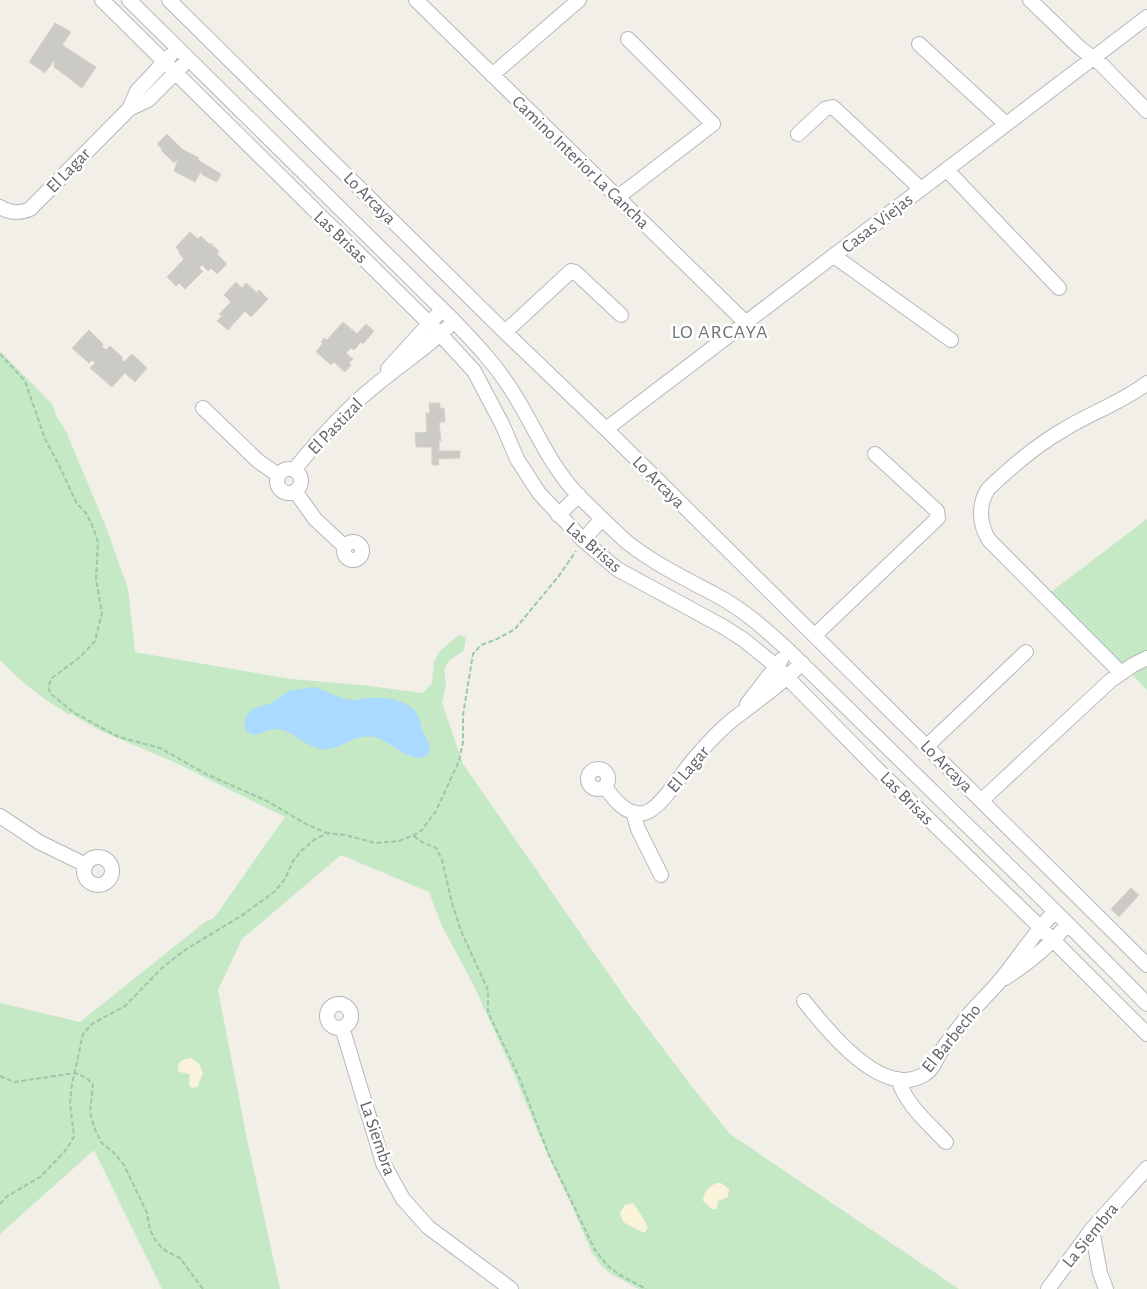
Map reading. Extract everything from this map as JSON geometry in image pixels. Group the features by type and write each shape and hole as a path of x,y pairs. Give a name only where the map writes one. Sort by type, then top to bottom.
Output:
{"street":[{"name":"Las Brisas","path":"102,0 429,322 474,371 503,426 517,459 539,493 583,540 617,570 722,626 744,640 776,666 877,769 1147,1034"},
{"name":"Las Brisas","path":"128,0 454,321 492,361 515,396 547,455 564,480 602,519 629,543 653,560 737,608 759,624 802,663 1147,1004"},
{"name":"Lo Arcaya","path":"169,0 815,635 1147,965"},
{"name":"Camino Interior La Cancha","path":"416,0 746,323"},
{"path":"492,75 580,0"},
{"path":"1030,0 1080,48 1102,65 1147,111"},
{"name":"Casas Viejas","path":"606,429 1147,16"},
{"path":"618,197 713,124 628,39"},
{"path":"919,44 1006,124"},
{"path":"129,109 137,91 177,48"},
{"path":"129,109 148,100 189,60"},
{"path":"798,134 826,109 833,107 921,189"},
{"name":"El Lagar","path":"0,207 14,213 30,209 129,109"},
{"path":"947,170 1060,288"},
{"path":"834,256 952,340"},
{"path":"505,332 571,271 575,272 621,315"},
{"path":"377,384 392,364 442,310"},
{"path":"377,384 454,321"},
{"path":"1121,673 988,540 983,528 981,506 988,490 1031,451 1062,430 1120,400 1147,383"},
{"name":"El Pastizal","path":"294,470 314,445 377,384"},
{"path":"202,408 258,461 278,475"},
{"path":"815,635 938,518 937,511 875,454"},
{"path":"287,469 294,470 300,478 300,485 295,491 288,492 281,489 277,483 278,475 287,469"},
{"path":"295,491 312,515 333,538 345,547"},
{"path":"558,515 579,495"},
{"path":"583,540 602,519"},
{"path":"739,715 788,650"},
{"path":"927,746 1026,652"},
{"path":"982,800 1121,673 1147,658"},
{"path":"739,715 787,678 802,663"},
{"name":"El Lagar","path":"633,812 646,812 655,808 697,756 739,715"},
{"path":"605,787 620,805 633,812 638,829 661,875"},
{"path":"0,816 39,842 86,865"},
{"name":"El Barbecho","path":"804,1001 831,1033 869,1068 885,1076 898,1079 915,1078 927,1073 965,1019 998,983 1040,927 1055,911"},
{"name":"El Barbecho","path":"998,983 1020,969 1054,941 1068,924"},
{"name":"La Siembra","path":"342,1027 384,1163 403,1199 428,1227 511,1289"},
{"name":"El Barbecho","path":"898,1079 910,1104 946,1142"},
{"name":"La Siembra","path":"1048,1289 1092,1229 1147,1168"},
{"name":"La Siembra","path":"1134,1184 1147,1174"},
{"path":"1092,1229 1100,1273 1106,1289"}],"path":[{"path":"0,354 25,381 44,439 58,463 77,504 86,513 92,524 98,542 96,579 102,613 95,641 88,650 52,678 48,687 51,694 73,712 102,728 119,736 160,748 206,774 267,802 328,834 345,835 375,842 399,841 414,836 422,830 436,811 459,761 464,742 463,715 473,654 482,645 515,629 558,577 583,540"},
{"path":"0,1204 6,1197 40,1177 66,1150 74,1137 70,1103 83,1034 92,1024 124,1006 162,967 185,950 241,916 274,892 285,879 293,861 302,850 314,840 328,834"},
{"path":"414,836 420,841 436,848 442,860 461,931 488,990 488,1012 519,1077 549,1155 595,1250 608,1266 646,1289"},
{"path":"0,1076 14,1082 75,1073 87,1078 93,1085 90,1112 101,1142 115,1154 124,1166 147,1213 150,1230 157,1242 166,1251 180,1258 203,1289"}],"green space":[{"path":"0,351 52,404 57,417 66,431 106,527 128,589 134,652 291,679 423,693 432,683 434,662 440,651 459,635 466,637 464,650 449,661 444,669 446,685 442,703 463,764 628,1002 693,1088 730,1134 959,1289 639,1289 611,1274 601,1265 591,1251 514,1074 473,984 442,926 429,892 341,855 242,939 218,990 247,1139 280,1289 162,1289 94,1150 0,1234 0,1003 80,1022 205,922 214,918 285,817 176,763 101,731 70,713 70,715 33,690 0,660"},
{"path":"1147,519 1147,690 1051,592"}],"sand":[{"path":"191,1058 199,1064 203,1073 198,1087 192,1088 189,1084 190,1074 179,1072 178,1069 180,1062"},
{"path":"721,1183 729,1189 728,1197 718,1201 717,1209 712,1209 703,1201 704,1195 711,1186"},
{"path":"633,1203 648,1228 644,1233 623,1222 620,1213 625,1205"}],"water":[{"path":"315,687 351,700 382,698 406,704 417,714 429,744 429,753 420,758 414,757 378,738 362,737 337,747 323,749 311,746 290,733 278,729 253,735 247,732 244,725 246,717 252,709 272,703 289,691"}],"building":[{"path":"55,23 71,32 62,45 96,67 82,88 54,67 55,59 45,73 29,62"},
{"path":"167,134 182,149 199,158 198,160 221,174 217,182 201,174 201,171 195,182 174,171 178,159 174,163 157,144"},
{"path":"190,232 198,239 201,236 210,243 219,251 217,254 227,264 217,274 211,268 208,271 202,265 199,268 203,271 185,289 179,283 176,286 167,277 184,259 176,247"},
{"path":"236,282 242,288 246,283 256,292 252,297 259,290 268,299 251,317 245,311 228,330 217,321 222,316 219,314 231,302 224,295"},
{"path":"343,322 357,334 366,324 374,331 363,344 361,342 354,350 351,348 346,353 353,359 345,372 334,362 331,365 316,352 323,343 321,342 324,338 327,340"},
{"path":"89,330 103,344 102,347 106,350 110,346 123,358 121,359 124,362 132,354 147,368 135,382 125,373 112,387 90,368 95,363 92,360 89,363 72,348"},
{"path":"429,403 440,403 440,408 444,408 445,422 439,422 441,441 439,441 439,451 460,451 460,458 438,459 439,465 432,465 432,447 416,447 415,433 427,432 426,413 430,413"},
{"path":"1131,888 1139,895 1119,917 1111,909"}],"district":[{"name":"LO ARCAYA","path":"720,331"}]}
